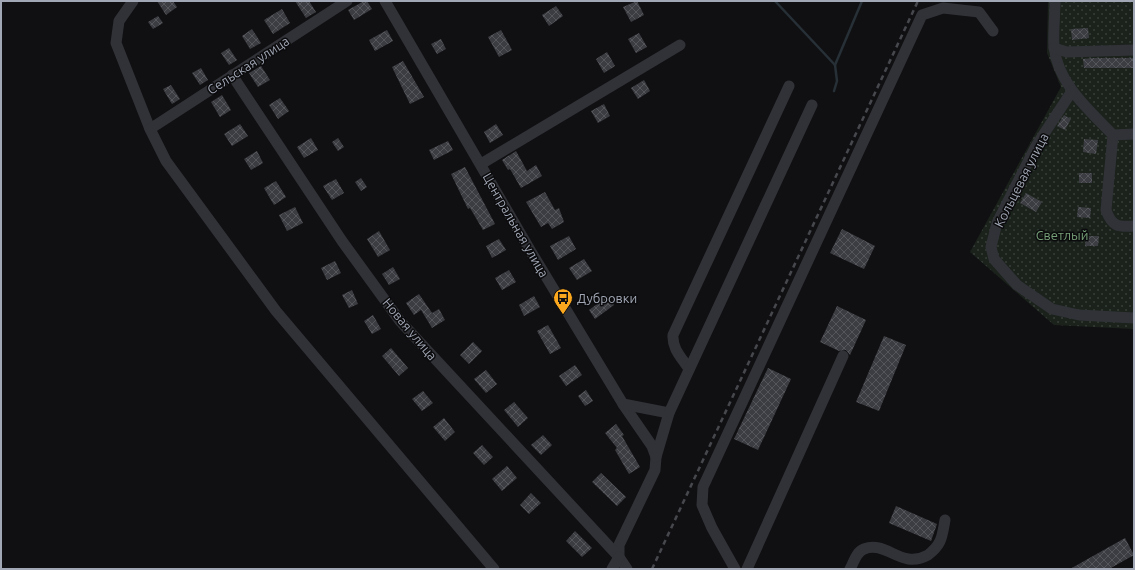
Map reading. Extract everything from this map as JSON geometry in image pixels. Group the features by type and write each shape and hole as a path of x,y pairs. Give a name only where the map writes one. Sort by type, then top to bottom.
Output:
{"street":[{"path":"132,1 119,21 116,43 150,129 166,161 276,311 494,569"},
{"name":"Сельская улица","path":"150,129 347,1"},
{"name":"Центральная улица","path":"385,1 530,250 623,404 651,444 656,457"},
{"path":"1055,1 1054,48 1059,67 1072,91 1113,134 1134,134"},
{"path":"735,569 712,528 702,505 703,488 922,15 943,8 979,12 993,31"},
{"path":"481,164 680,45"},
{"path":"1054,48 1066,52 1134,50"},
{"name":"Новая улица","path":"232,75 342,241 400,320 619,557 626,569"},
{"path":"689,369 672,342 673,335 788,86"},
{"name":"Кольцевая улица","path":"1072,91 1036,146 997,223 990,248 994,259 1017,285 1052,309 1079,315 1134,318"},
{"path":"612,569 619,557 620,541 653,474 656,457 669,413 812,104"},
{"path":"1113,134 1106,210 1109,220 1118,227 1134,226"},
{"path":"747,569 843,356"},
{"path":"623,404 669,413"},
{"path":"850,569 858,553 864,549 874,548 899,560 920,560 942,541 946,520"}],"green space":[{"name":"Светлый","path":"1048,1 1134,1 1134,329 1054,325 970,252 1061,87 1047,53"}],"building":[{"path":"157,1 173,1 177,7 166,15"},
{"path":"295,1 309,1 316,12 306,18"},
{"path":"364,1 367,1 372,9 354,20 348,10"},
{"path":"637,1 644,15 631,22 623,7"},
{"path":"556,6 563,16 549,26 542,15"},
{"path":"282,9 290,23 273,34 264,20"},
{"path":"158,16 163,23 153,29 148,22"},
{"path":"1088,28 1089,38 1072,40 1071,29"},
{"path":"252,29 261,43 250,49 242,36"},
{"path":"387,30 393,41 375,51 369,40"},
{"path":"501,30 512,50 499,57 488,37"},
{"path":"639,33 647,47 636,53 628,39"},
{"path":"441,39 446,49 437,54 431,44"},
{"path":"229,48 237,60 229,65 221,53"},
{"path":"607,52 615,66 604,73 596,59"},
{"path":"1134,58 1134,68 1084,68 1083,59"},
{"path":"403,61 424,97 410,104 392,67"},
{"path":"261,66 270,80 258,87 249,73"},
{"path":"201,68 208,80 200,85 192,73"},
{"path":"644,80 650,91 638,99 631,88"},
{"path":"171,85 180,99 172,104 163,89"},
{"path":"222,95 231,110 220,117 211,102"},
{"path":"280,98 289,111 278,119 269,105"},
{"path":"604,104 610,116 598,123 591,111"},
{"path":"1064,115 1071,119 1065,130 1057,126"},
{"path":"240,124 248,136 232,146 224,134"},
{"path":"496,124 503,135 490,143 484,132"},
{"path":"311,138 318,150 304,158 297,147"},
{"path":"338,138 344,147 338,151 332,142"},
{"path":"1084,139 1098,140 1096,154 1083,152"},
{"path":"448,141 453,150 434,160 429,150"},
{"path":"257,151 263,163 251,170 244,159"},
{"path":"516,151 527,171 536,165 542,176 521,188 510,169 508,170 502,160"},
{"path":"465,167 495,224 483,230 470,208 468,209 451,174"},
{"path":"1079,173 1092,173 1092,183 1079,183"},
{"path":"361,178 367,187 361,191 355,182"},
{"path":"336,179 344,193 332,200 323,186"},
{"path":"276,181 286,197 274,205 264,188"},
{"path":"545,192 555,210 559,208 564,222 552,229 548,223 541,227 526,202"},
{"path":"1026,193 1042,202 1036,212 1020,203"},
{"path":"295,207 303,223 287,231 279,215"},
{"path":"1078,207 1091,208 1090,218 1077,217"},
{"path":"842,229 875,246 864,269 830,253"},
{"path":"379,231 390,250 378,257 367,239"},
{"path":"569,236 576,249 558,260 550,246"},
{"path":"1086,236 1099,236 1098,246 1085,246"},
{"path":"499,239 506,250 492,258 486,246"},
{"path":"584,259 592,271 577,280 569,268"},
{"path":"335,261 341,273 327,280 321,268"},
{"path":"393,267 400,279 389,285 382,274"},
{"path":"509,270 516,282 502,290 495,278"},
{"path":"352,290 358,304 349,308 342,295"},
{"path":"419,294 432,313 439,309 445,320 432,328 421,310 414,315 406,303"},
{"path":"534,296 540,307 524,316 519,305"},
{"path":"608,296 614,305 595,319 589,310"},
{"path":"837,306 866,320 850,355 846,350 839,351 820,342"},
{"path":"373,315 381,329 372,334 364,321"},
{"path":"548,325 561,348 550,354 537,331"},
{"path":"884,336 906,345 879,411 856,402"},
{"path":"473,342 482,351 469,364 460,355"},
{"path":"391,348 408,368 399,376 382,356"},
{"path":"575,365 582,375 566,386 559,376"},
{"path":"768,368 791,379 758,450 734,439"},
{"path":"486,370 497,384 486,393 474,379"},
{"path":"586,390 593,401 585,406 578,396"},
{"path":"423,391 433,403 422,411 412,399"},
{"path":"514,402 528,418 518,427 504,410"},
{"path":"444,418 455,432 445,441 433,427"},
{"path":"616,424 624,435 622,436 640,467 629,474 615,450 617,448 605,433"},
{"path":"543,435 552,445 541,455 531,445"},
{"path":"482,445 493,457 484,465 473,453"},
{"path":"507,466 517,478 502,491 492,479"},
{"path":"601,473 626,497 617,506 592,482"},
{"path":"531,493 541,503 529,514 520,505"},
{"path":"896,506 937,524 931,541 889,523"},
{"path":"575,531 592,548 582,557 566,541"},
{"path":"1125,538 1134,555 1109,569 1070,569"}],"waterway":[{"path":"775,1 835,65"},
{"path":"834,91 837,81 835,65 862,1"}],"railway":[{"path":"652,569 918,1"}],"place":[{"name":"Дубровки","path":"563,315"}]}
